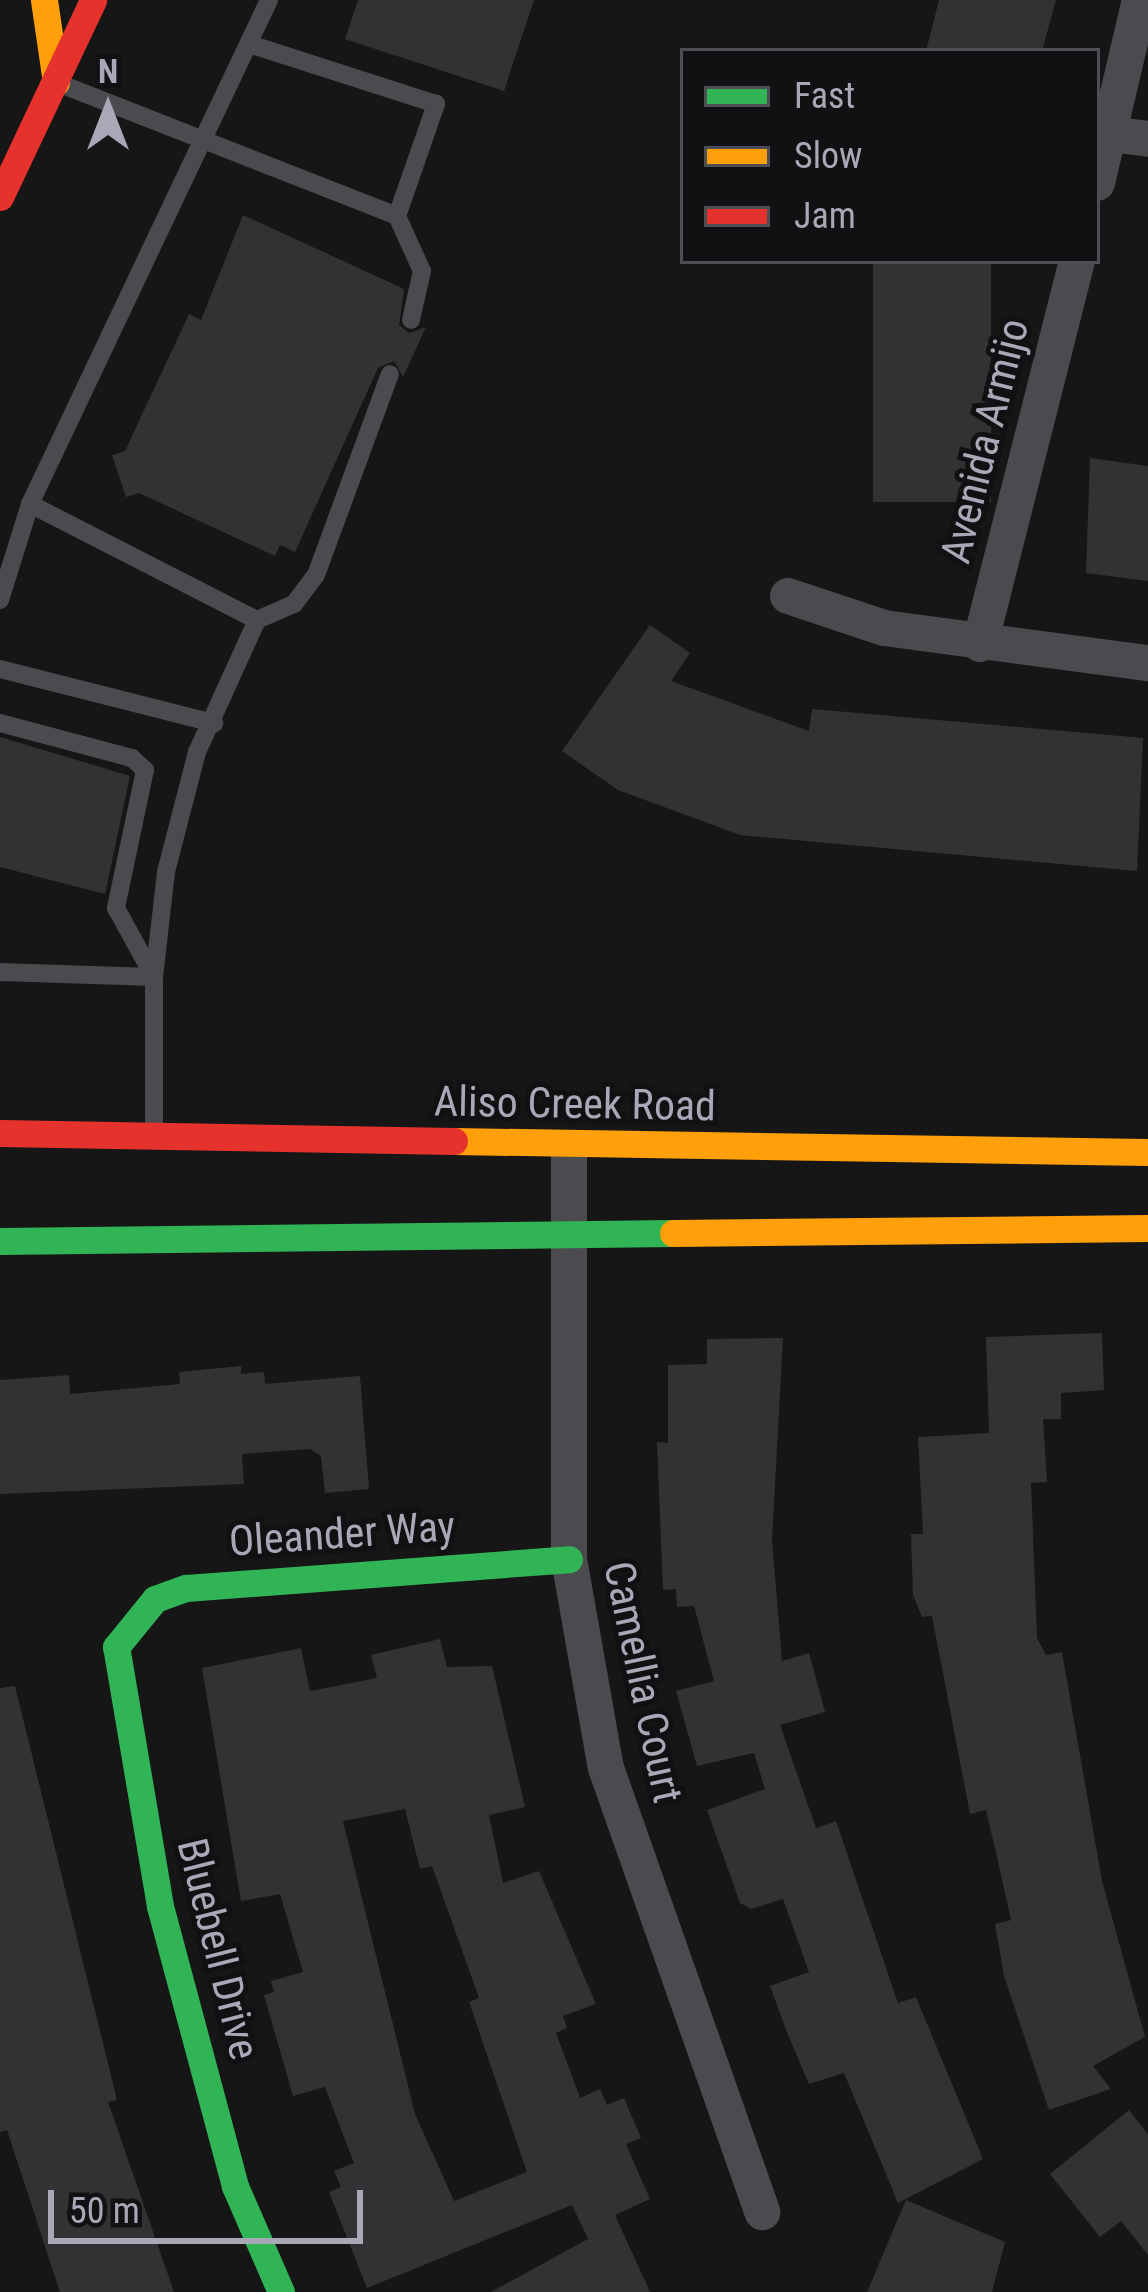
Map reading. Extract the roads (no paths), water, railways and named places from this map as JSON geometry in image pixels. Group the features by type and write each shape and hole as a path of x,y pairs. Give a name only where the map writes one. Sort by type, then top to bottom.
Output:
{"main road":[{"path":"44,0 56,82"},
{"path":"0,197 93,0"},
{"name":"Aliso Creek Road","path":"0,1133 569,1148 1148,1152"},
{"path":"0,1241 569,1240 1148,1228"},
{"name":"Oleander Way","path":"131,1620 186,1588 569,1559"},
{"name":"Bluebell Drive","path":"131,1620 116,1647 118,1693 160,1906 235,2186 281,2292"}],"street":[{"path":"1100,171 1140,0"},
{"path":"1109,134 1148,139"},
{"name":"Avenida Armijo","path":"980,644 1076,264"},
{"path":"788,596 884,628 1148,663"},
{"name":"Camellia Court","path":"569,1148 569,1559 606,1768 762,2212"}],"lane":[{"path":"0,600 29,504 269,0"},
{"path":"249,44 436,104 397,217"},
{"path":"56,82 397,217 422,271 411,320"},
{"path":"154,1136 154,977 166,872 214,722 257,620 294,604 316,575 390,374"},
{"path":"29,504 257,620"},
{"path":"0,669 214,722"},
{"path":"0,723 132,758 145,770 116,908 154,977"},
{"path":"0,972 154,977"}]}
